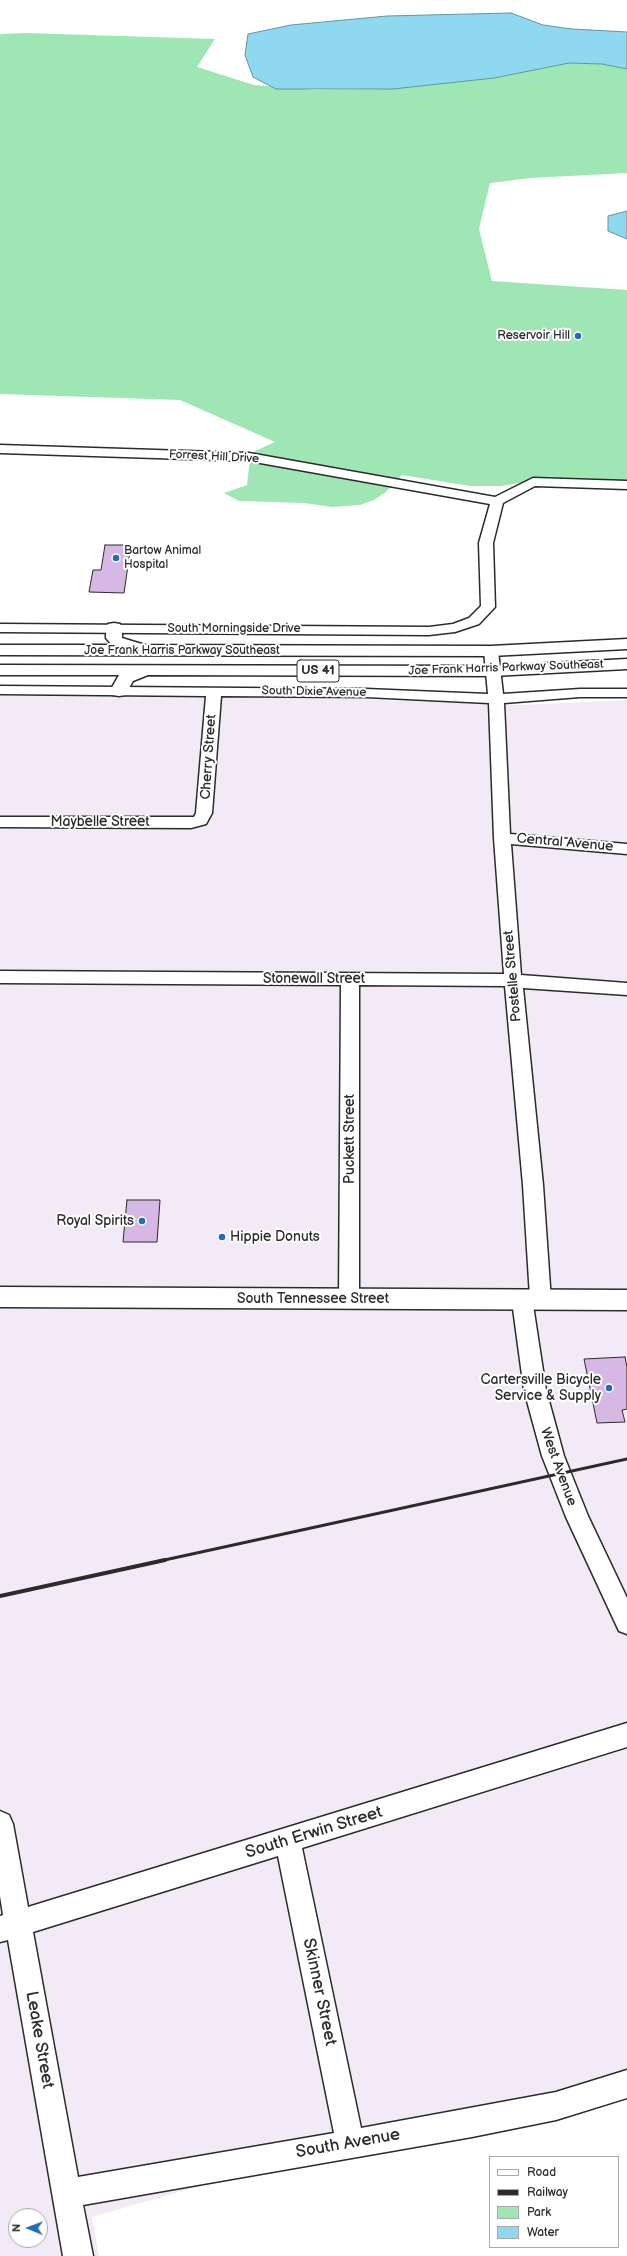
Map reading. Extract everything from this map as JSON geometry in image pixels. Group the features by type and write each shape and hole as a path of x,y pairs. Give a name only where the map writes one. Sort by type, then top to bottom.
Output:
{"main road":[{"path":"114,628 114,638 120,643 161,651"},
{"name":"Joe Frank Harris Parkway Southeast","path":"0,670 144,671 492,661 556,650 627,644"},
{"name":"Joe Frank Harris Parkway Southeast","path":"0,650 161,651 627,664"},
{"path":"82,670 125,664 223,659 492,661 563,660 627,655"},
{"path":"119,691 126,678 144,671"},
{"name":"South Tennessee Street","path":"0,1297 532,1301 627,1300"}],"street":[{"name":"Forrest Hill Drive","path":"0,449 249,457 497,501"},
{"path":"497,501 533,482 627,485"},
{"name":"South Morningside Drive","path":"0,628 429,631 467,625 480,616 488,607 486,544 497,501"},
{"name":"Postelle Street","path":"492,661 496,699 502,838 513,981 534,1185 532,1301"},
{"name":"South Dixie Avenue","path":"0,690 374,693 496,699 580,693 627,694"},
{"name":"Cherry Street","path":"200,820 204,813 214,691"},
{"name":"Maybelle Street","path":"0,822 191,823 200,820"},
{"name":"Central Avenue","path":"502,838 627,849"},
{"name":"Stonewall Street","path":"0,976 513,981 627,989"},
{"name":"Puckett Street","path":"349,1300 350,979"},
{"name":"West Avenue","path":"532,1301 535,1390 555,1461 577,1517 627,1623"},
{"name":"South Erwin Street","path":"9,1926 627,1735"},
{"name":"Leake Street","path":"0,1824 9,1926 67,2193 78,2256"},
{"name":"Skinner Street","path":"288,1841 350,2143"},
{"name":"South Avenue","path":"67,2193 472,2123 556,2106 627,2084"}],"shaded area":[{"path":"0,696 298,697 520,705 627,700 627,2083 350,2143 92,2217 99,2256 0,2256"}],"green space":[{"path":"26,33 215,39 197,67 254,85 315,90 393,89 494,78 569,63 602,64 627,69 627,173 531,178 490,183 479,229 492,281 627,290 627,480 532,481 501,486 470,486 402,475 386,492 374,500 360,505 332,507 304,503 239,501 224,493 247,485 250,459 255,451 275,442 180,400 0,394 0,34"}],"water":[{"path":"511,13 543,25 572,29 627,32 627,69 602,64 569,63 494,78 393,89 276,89 253,77 245,55 248,34 291,25 387,16"},
{"path":"627,211 627,239 608,231 608,216"}],"building":[{"name":"Bartow Animal Hospital","path":"105,545 131,545 124,593 89,592 93,570 101,570"},
{"name":"Royal Spirits","path":"127,1200 160,1200 157,1242 123,1242"},
{"name":"Cartersville Bicycle Service & Supply","path":"625,1357 627,1367 627,1409 622,1410 625,1422 597,1423 584,1359"}],"railway":[{"path":"160,1561 627,1459"},
{"path":"0,1596 165,1560"}],"place":[{"name":"Reservoir Hill","path":"578,336"},
{"name":"Bartow Animal Hospital","path":"116,558"},
{"name":"Royal Spirits","path":"142,1221"},
{"name":"Hippie Donuts","path":"222,1237"},
{"name":"Cartersville Bicycle Service & Supply","path":"609,1388"}]}
